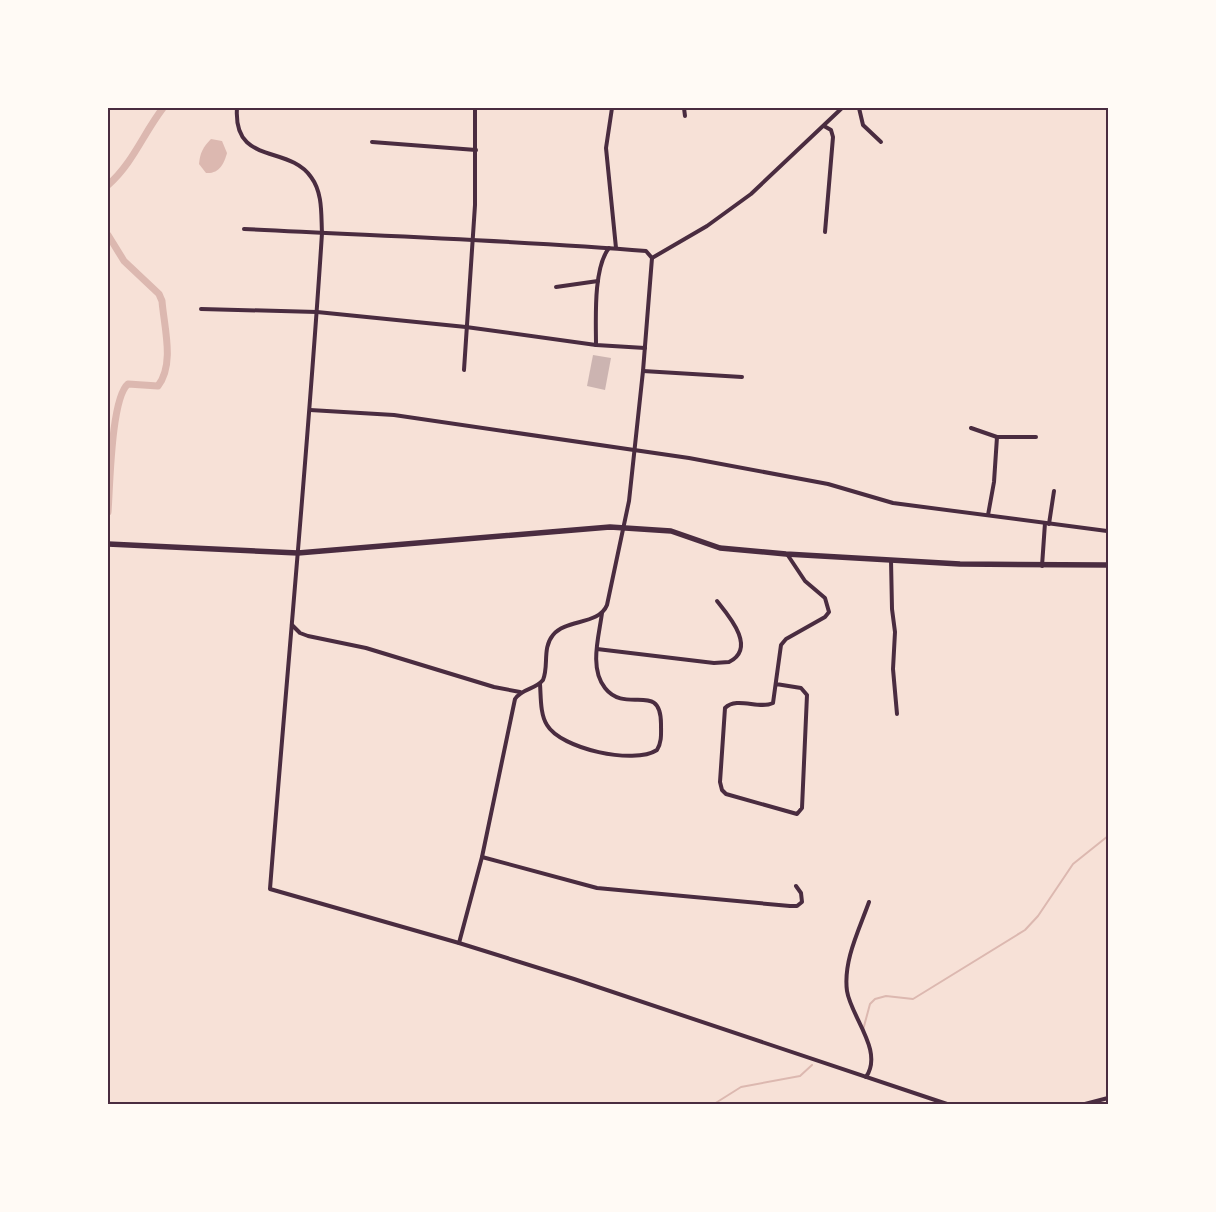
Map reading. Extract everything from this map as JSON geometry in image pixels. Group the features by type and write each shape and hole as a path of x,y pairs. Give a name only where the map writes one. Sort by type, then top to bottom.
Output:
{"main road":[{"path":"108,544 298,553 594,528 622,528 671,531 720,548 786,554 960,564 1108,565"}],"street":[{"path":"237,108 239,128 250,146 301,166 312,177 320,197 322,233 310,410 270,889 459,943 947,1104"},
{"path":"464,370 473,239 476,150 475,108"},
{"path":"612,108 606,148 616,248"},
{"path":"684,108 685,116"},
{"path":"652,258 732,209 842,108"},
{"path":"859,108 863,125 881,142"},
{"path":"824,126 831,130 833,137 825,232"},
{"path":"372,142 476,150"},
{"path":"244,229 473,239 646,251 652,258 643,371 629,501 607,605 602,612 597,649 600,677 611,694 627,700 654,701 660,707 660,743 655,751 650,753 606,754 583,749 551,731 544,720 540,684 544,676 547,646 554,633 564,626 602,612"},
{"path":"596,345 598,281 603,257 609,248"},
{"path":"556,287 598,281"},
{"path":"201,308 317,312 466,328 596,345 645,348"},
{"path":"643,371 742,377"},
{"path":"310,410 394,415 689,458 828,484 893,504 1107,531"},
{"path":"971,428 998,437 1036,437"},
{"path":"988,515 994,482 998,437"},
{"path":"1042,566 1047,524 1054,491"},
{"path":"776,684 801,688 807,695 802,808 797,814 729,795 721,788 725,708 734,703 771,704 775,698 776,684 778,656 786,639 824,617 829,610 825,598 805,581 786,554"},
{"path":"891,560 892,609 895,632 893,669 897,714"},
{"path":"597,649 714,663 729,662 739,652 740,636 736,625 717,602"},
{"path":"291,623 296,631 308,636 366,648 494,687 520,692 540,684"},
{"path":"459,943 482,856 513,703 520,692"},
{"path":"482,856 581,885 790,906 797,906 802,902 801,893 796,886"},
{"path":"866,1076 871,1066 870,1052 852,1009 846,977 853,945 869,902"},
{"path":"1085,1104 1108,1098"}],"shaded area":[{"path":"211,139 222,141 227,153 218,170 206,173 199,164 199,160 202,150"}],"building":[{"path":"593,355 611,358 605,390 587,386"}],"waterway":[{"path":"108,185 131,158 163,108"},
{"path":"108,235 124,261 159,294 162,301 167,345 166,367 158,386 128,384 122,392 112,444 108,512"},
{"path":"863,1030 870,1004 875,999 886,996 913,999 1025,930 1038,916 1073,864 1108,836"},
{"path":"714,1104 741,1087 800,1076 812,1065"}]}
